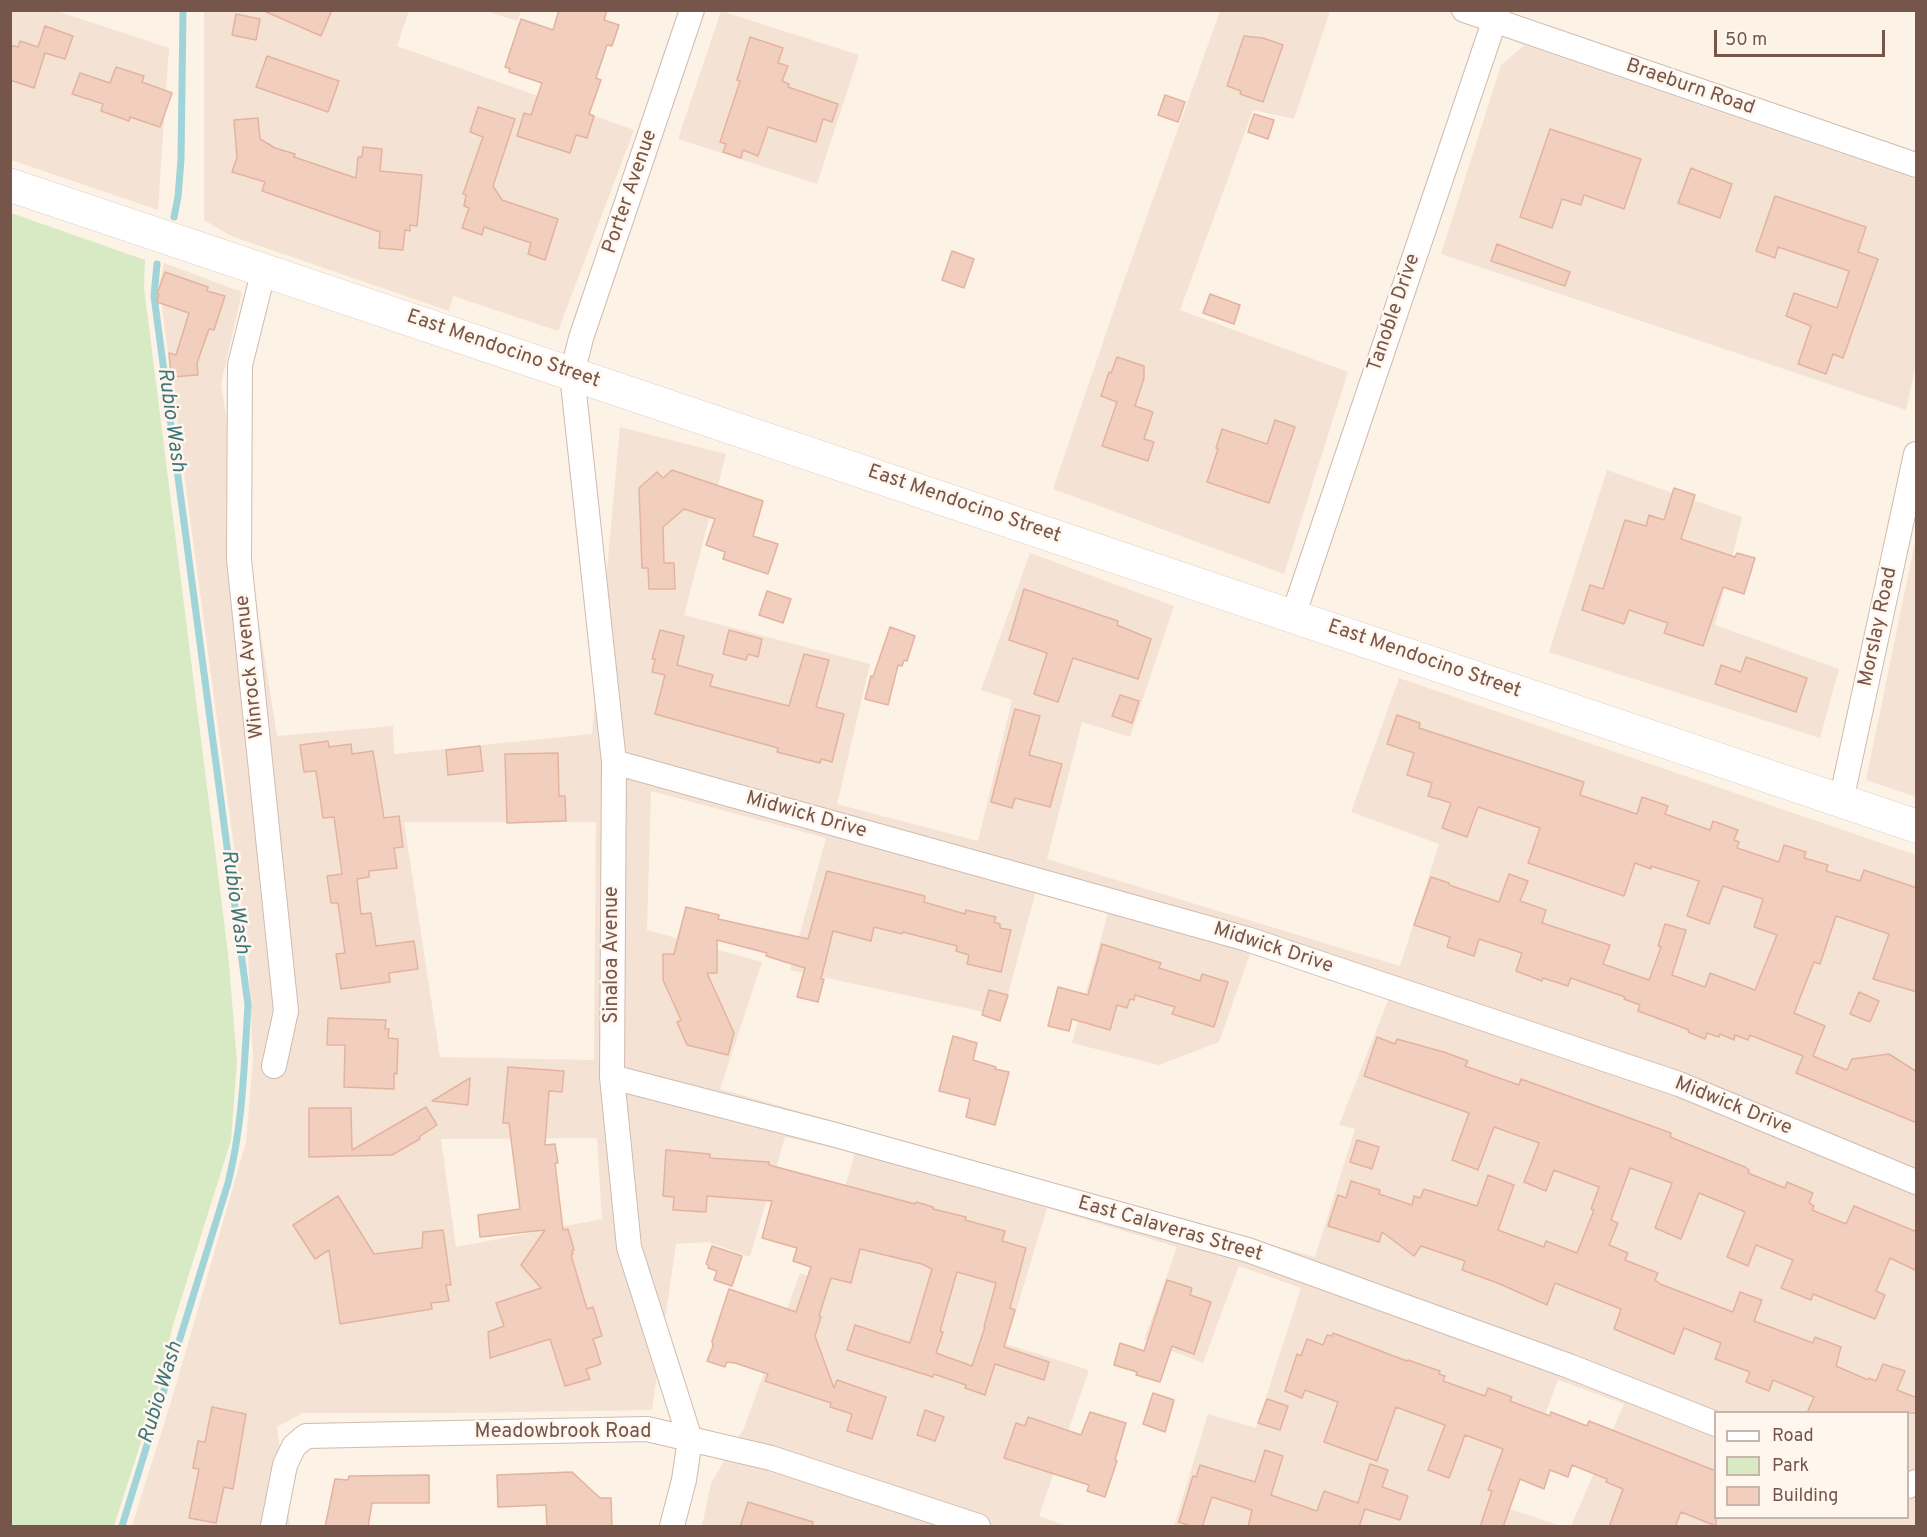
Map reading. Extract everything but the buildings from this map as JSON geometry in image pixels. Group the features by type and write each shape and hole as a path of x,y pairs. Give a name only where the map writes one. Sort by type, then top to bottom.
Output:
{"street":[{"name":"Porter Avenue","path":"572,374 581,338 692,10"},
{"name":"Braeburn Road","path":"1464,10 1496,15 1917,165"},
{"name":"Tanoble Drive","path":"1293,616 1496,15"},
{"name":"East Mendocino Street","path":"10,185 1917,826"},
{"name":"Winrock Avenue","path":"264,269 240,365 239,559 286,1011 274,1066"},
{"name":"Sinaloa Avenue","path":"572,374 614,762 612,1077 629,1247 690,1439 684,1480 672,1527"},
{"name":"Morslay Road","path":"1841,801 1917,454"},
{"name":"Midwick Drive","path":"614,762 1247,939 1679,1084 1917,1182"},
{"name":"East Calaveras Street","path":"612,1077 832,1134 1248,1250 1569,1366 1714,1423"},
{"name":"Meadowbrook Road","path":"273,1527 285,1465 294,1446 306,1436 647,1430 771,1458 978,1527"}],"shaded area":[{"path":"11,11 57,11 169,48 158,210 11,160"},
{"path":"204,11 409,11 397,46 634,130 558,331 453,296 449,311 231,236 204,220"},
{"path":"486,11 521,11 517,21"},
{"path":"721,11 859,55 817,184 678,139"},
{"path":"1220,11 1330,11 1294,119 1253,110 1180,310 1348,372 1284,574 1053,489"},
{"path":"1525,45 1916,179 1916,363 1906,410 1441,254 1501,65"},
{"path":"164,263 242,292 221,384 277,736 393,726 394,754 592,734 620,427 726,454 684,615 870,664 837,804 978,841 1012,700 981,690 1030,553 1174,606 1130,737 1082,722 1047,859 1400,966 1439,844 1351,812 1399,678 1916,855 1916,1526 1571,1526 1624,1404 1558,1380 1510,1509 1561,1526 1174,1526 1208,1414 1256,1428 1301,1288 1239,1266 1203,1363 1144,1340 1177,1247 1047,1208 1006,1344 1089,1370 1039,1516 1067,1526 702,1526 711,1483 744,1428 800,1273 818,1279 855,1153 785,1137 750,1257 708,1242 676,1244 652,1410 303,1413 277,1427 290,1526 132,1526 174,1392 246,1142 253,1060 248,952 159,285","holes":["651,791 826,838 790,970 1002,1016 1036,891 1108,913 1072,1043 1159,1065 1219,1042 1250,954 1389,998 1339,1125 1355,1129 1315,1257 720,1089 762,962 647,930","404,822 596,822 594,1060 440,1057","597,1138 602,1219 456,1247 441,1139"]},
{"path":"1607,470 1742,517 1715,625 1839,669 1820,738 1549,652"},
{"path":"1916,537 1916,797 1866,780"}],"green space":[{"path":"11,213 145,260 144,288 228,953 237,1062 231,1140 173,1325 157,1392 114,1526 11,1526"}],"waterway":[{"name":"Rubio Wash","path":"174,217 181,159 183,10"},
{"name":"Rubio Wash","path":"122,1526 228,1183 240,1117 248,1005 154,296 157,264"}]}
